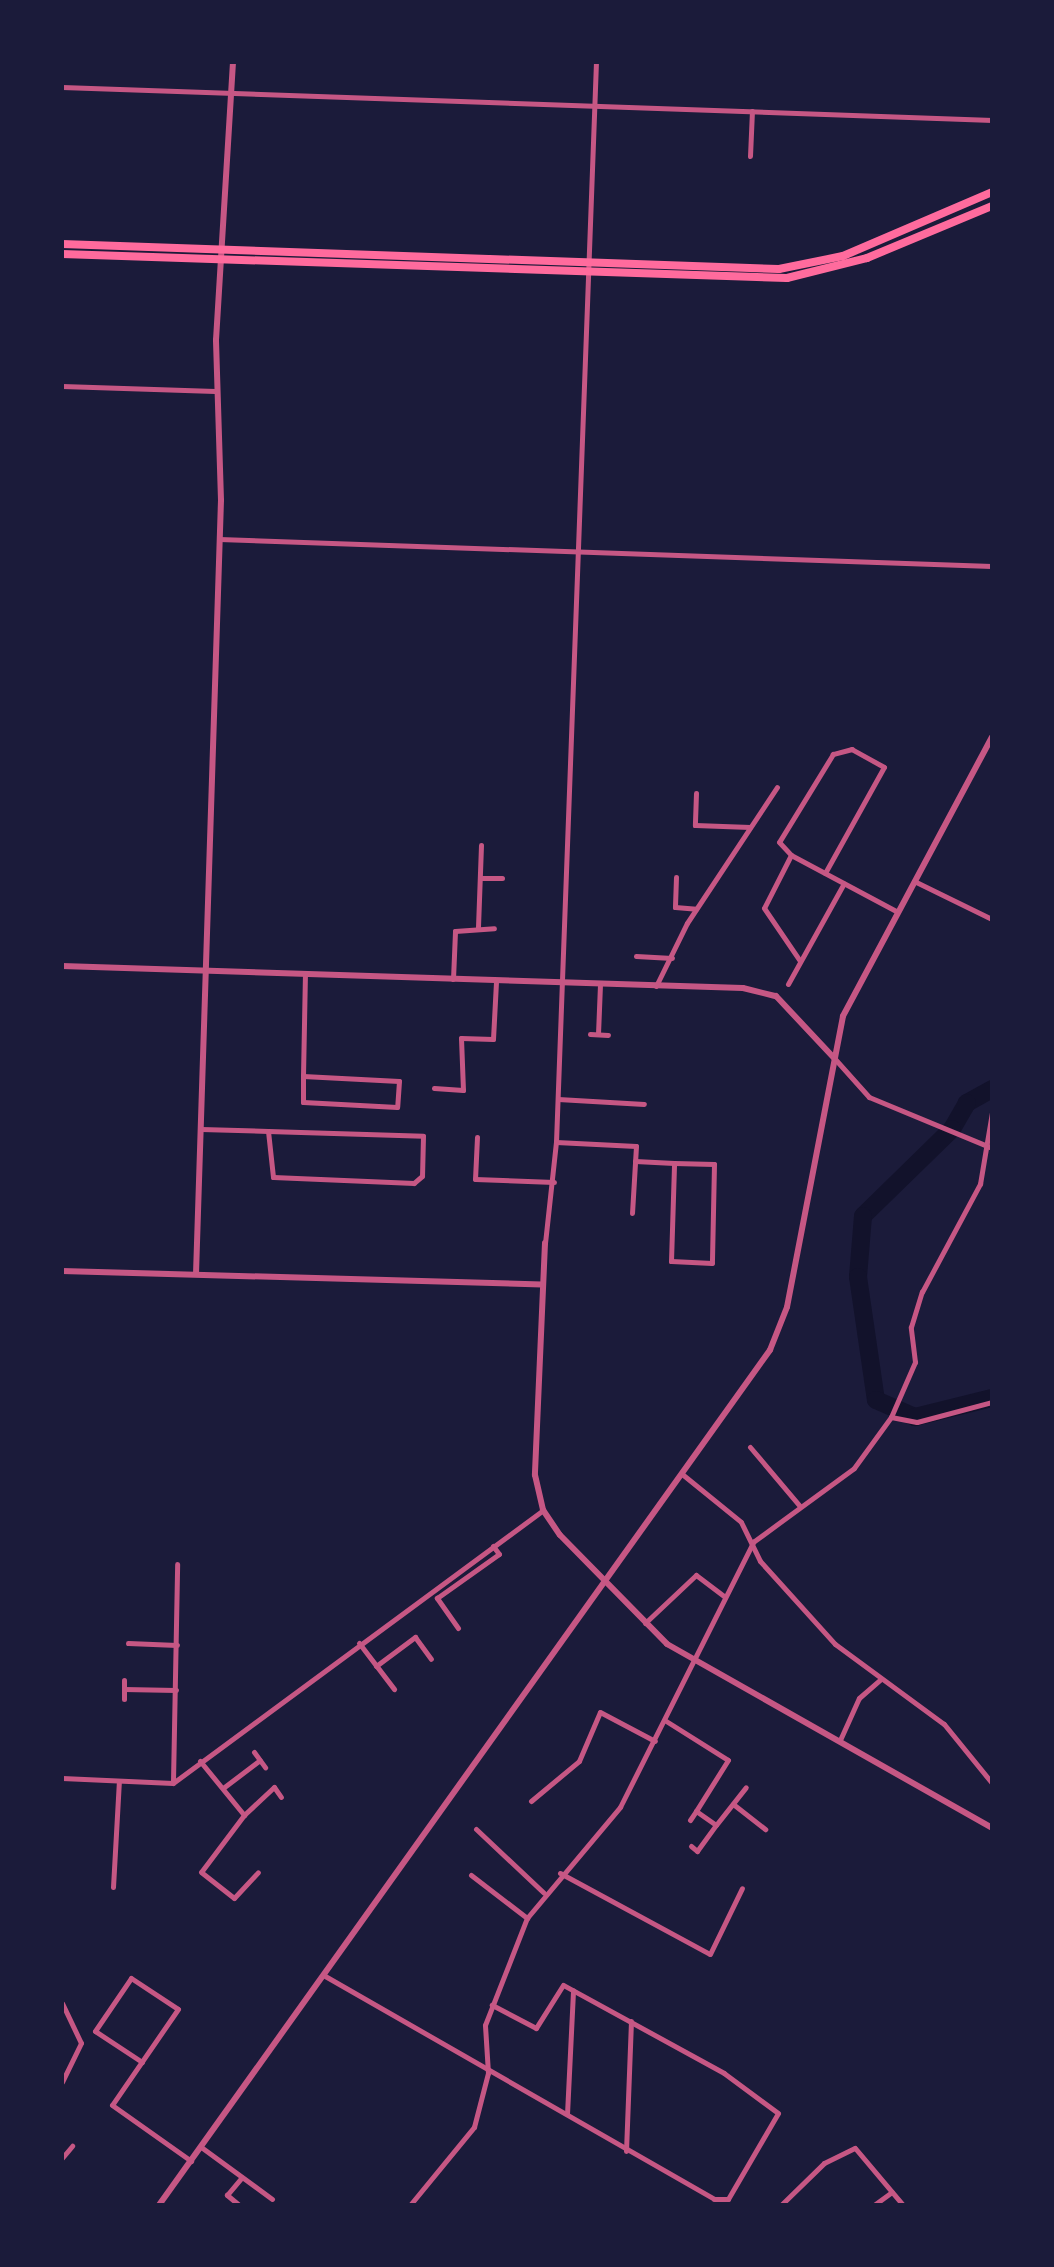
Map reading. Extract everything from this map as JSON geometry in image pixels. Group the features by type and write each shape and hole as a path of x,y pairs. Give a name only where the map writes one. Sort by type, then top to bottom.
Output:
{"highway":[{"path":"62,244 219,245 590,268 802,267 992,192"},
{"path":"62,254 804,276 992,206"}],"street":[{"path":"196,1274 219,539 215,391 219,245 233,62"},
{"path":"596,62 558,1099 554,1182 542,1284 535,1475 543,1510 644,1624 694,1661 840,1740 992,1828"},
{"path":"62,87 992,120"},
{"path":"750,156 752,111"},
{"path":"62,386 215,391"},
{"path":"219,539 992,566"},
{"path":"159,2205 325,1976 601,1578 682,1474 781,1326 847,1004 992,737"},
{"path":"825,873 884,767 852,749 833,754 780,836 791,855 896,911"},
{"path":"656,986 697,909 777,787"},
{"path":"696,793 695,825 751,827"},
{"path":"478,927 481,845"},
{"path":"791,855 764,908 800,961"},
{"path":"676,877 675,907 697,909"},
{"path":"480,878 502,878"},
{"path":"913,880 992,919"},
{"path":"788,984 844,883"},
{"path":"453,979 455,931 494,928"},
{"path":"636,956 672,958"},
{"path":"62,966 764,991 787,1005 869,1097 942,1130 989,1146"},
{"path":"303,1076 399,1081 397,1107 303,1102 303,1076 305,975"},
{"path":"434,1088 463,1090 461,1038 493,1039 496,981"},
{"path":"598,1034 600,984"},
{"path":"590,1034 608,1035"},
{"path":"558,1099 644,1104"},
{"path":"410,2205 474,2127 486,2065 492,2005 527,1918 560,1873 620,1807 666,1721 753,1542 799,1505 854,1468 893,1413 915,1362 911,1327 922,1292 951,1231 973,1206 989,1146 992,1112"},
{"path":"201,1129 268,1131 423,1136 422,1176 414,1183 273,1177 268,1131"},
{"path":"477,1137 475,1179 554,1182"},
{"path":"556,1142 636,1146 632,1213"},
{"path":"635,1161 714,1164 712,1263 671,1261 674,1163"},
{"path":"62,1271 542,1284"},
{"path":"893,1413 917,1422 992,1402"},
{"path":"750,1447 799,1505"},
{"path":"682,1474 729,1509 753,1542 760,1561 818,1626 880,1680 944,1724 992,1783"},
{"path":"62,1778 173,1783 543,1510"},
{"path":"458,1628 437,1598 499,1554 493,1546"},
{"path":"173,1783 177,1564"},
{"path":"644,1624 696,1575 725,1597"},
{"path":"376,1666 415,1637 431,1659"},
{"path":"128,1643 177,1645"},
{"path":"359,1643 394,1689"},
{"path":"124,1680 124,1699"},
{"path":"840,1740 859,1698 880,1680"},
{"path":"124,1689 176,1690"},
{"path":"531,1801 579,1761 600,1712 655,1741"},
{"path":"666,1721 728,1760 690,1820"},
{"path":"254,1752 265,1767"},
{"path":"222,1789 260,1760"},
{"path":"200,1761 244,1815"},
{"path":"113,1887 119,1781"},
{"path":"258,1872 234,1898 201,1872 244,1815 274,1787 281,1797"},
{"path":"691,1846 697,1851 746,1787"},
{"path":"733,1804 765,1829"},
{"path":"696,1811 716,1825"},
{"path":"476,1829 544,1893"},
{"path":"560,1873 710,1954 742,1888"},
{"path":"471,1875 527,1918"},
{"path":"325,1976 486,2065 626,2152 723,2203 776,2106 563,1985 536,2028 492,2005"},
{"path":"142,2062 95,2031 131,1978 178,2009 142,2062 112,2105 191,2161"},
{"path":"567,2115 573,1990"},
{"path":"62,2003 81,2043 62,2082"},
{"path":"626,2152 631,2021"},
{"path":"62,2158 72,2146"},
{"path":"201,2147 272,2199"},
{"path":"781,2205 824,2163 855,2148 903,2205"},
{"path":"239,2205 227,2195 242,2177"},
{"path":"874,2205 892,2192"}],"waterway":[{"path":"992,1089 967,1103 952,1129 863,1216 858,1277 876,1400 915,1417 992,1398"}]}
